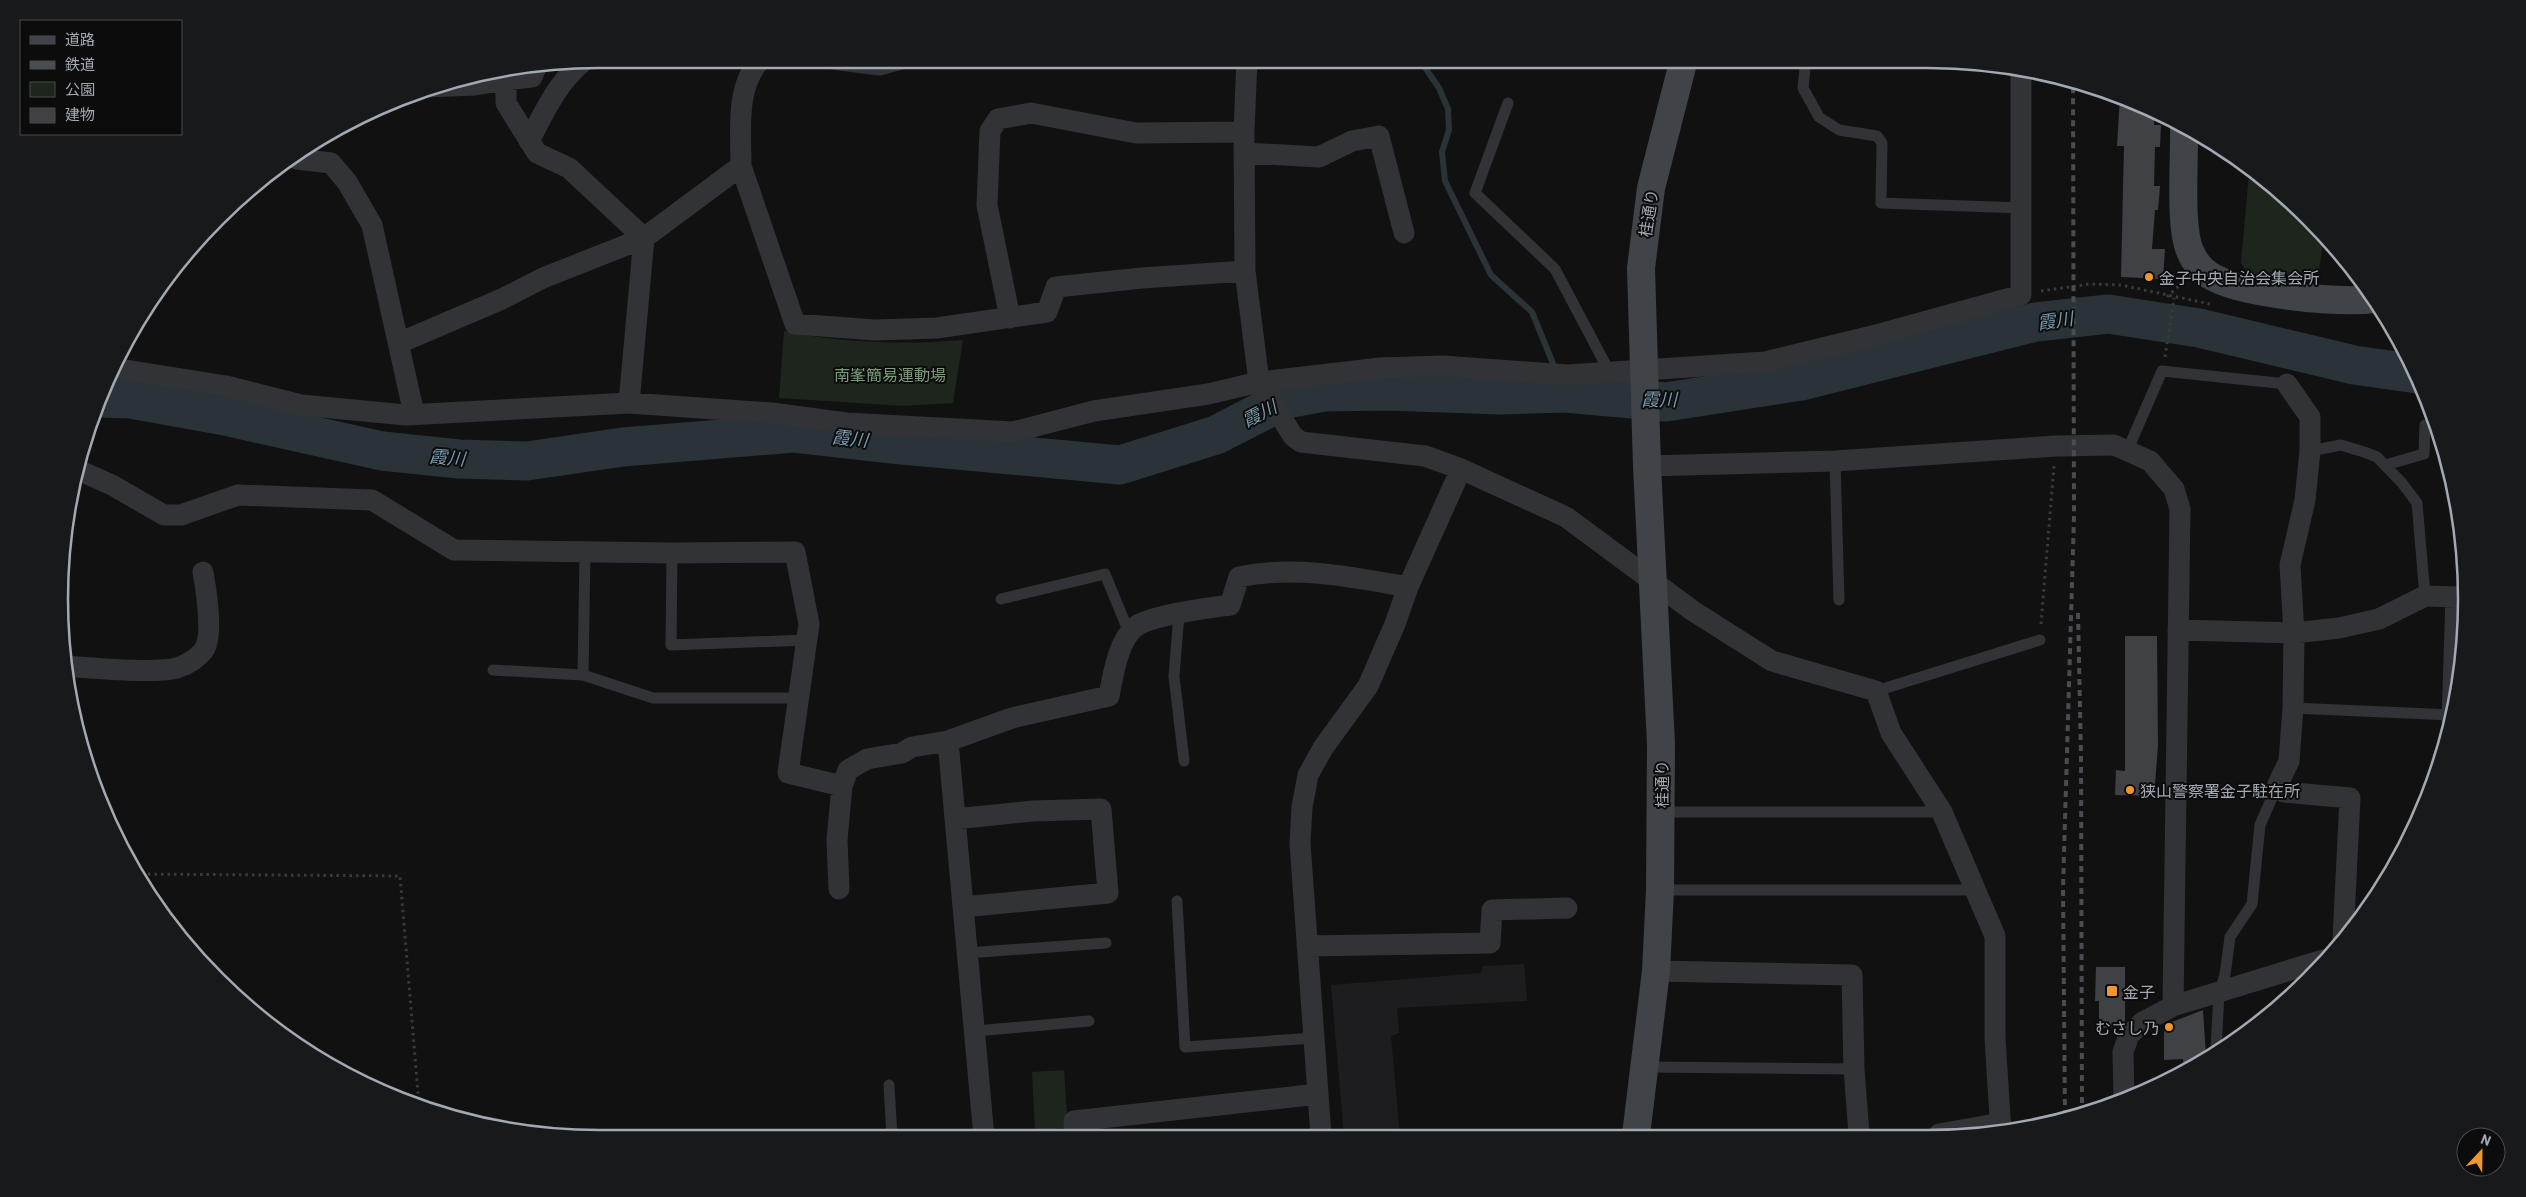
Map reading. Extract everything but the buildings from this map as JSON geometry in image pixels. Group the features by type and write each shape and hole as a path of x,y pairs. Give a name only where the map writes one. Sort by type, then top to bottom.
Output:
{"street":[{"path":"753,68 744,86 741,121 741,166 795,324 909,330 937,328 1047,312 1056,288 1142,278 1245,271"},
{"path":"1248,68 1244,142 1245,271 1260,382 1293,436 1301,442 1425,456 1461,469 1566,517 1693,611 1772,661 1876,691 1891,733 1942,812 1977,890 1995,936 1995,1038 2001,1124"},
{"name":"桂通り","path":"1637,1130 1656,971 1661,812 1661,744 1647,466 1642,268 1645,227 1651,188 1682,68"},
{"path":"529,141 553,96 574,69"},
{"path":"460,86 475,86 532,77 534,72"},
{"path":"120,369 226,386 301,405 406,415 629,403 763,412 846,423 1013,432 1094,411 1208,394 1260,382 1380,368 1425,367 1568,375 1764,362 1872,336 2021,295 2021,76"},
{"path":"506,80 506,103 537,153 569,168 644,238"},
{"path":"1010,318 987,205 990,132 998,119 1031,113 1136,133 1244,142 1318,157 1352,141 1379,136 1404,233"},
{"path":"2184,134 2185,226 2189,249 2200,267 2209,275 2258,290 2341,300 2366,299"},
{"path":"300,159 331,164 347,182 372,224 414,414"},
{"path":"399,343 502,299 543,278 644,238 741,166"},
{"path":"629,403 644,238"},
{"path":"2287,384 2310,417 2310,451 2305,500 2290,565 2294,633 2293,708 2289,760 2278,784 2284,792 2350,798 2344,928"},
{"path":"1647,466 1835,461 2056,446 2114,445 2128,449 2150,461 2174,489 2180,509 2173,1006"},
{"path":"1321,1130 1300,843 1302,807 1308,775 1323,748 1368,686 1396,624 1408,587 1461,469"},
{"path":"83,472 112,485 164,515 181,514 238,495 372,500 454,550 672,554 795,552 809,624 797,698 788,773 842,786"},
{"path":"72,666 150,670 177,668 194,659 205,648 208,626 203,572"},
{"path":"839,889 837,840 842,786 848,770 867,759 902,753 912,747 948,740 1012,718 1109,696 1121,648 1136,627 1179,614 1230,605 1238,577 1256,573 1338,575 1408,587"},
{"path":"2178,630 2294,633 2339,628 2379,619 2425,596 2456,596 2454,671"},
{"path":"948,740 983,1130"},
{"path":"955,819 1033,811 1101,809 1108,893 963,907"},
{"path":"1307,946 1490,943 1492,910 1567,908"},
{"path":"2124,1092 2123,1052 2129,1035 2143,1022 2173,1006 2314,963"},
{"path":"1656,971 1852,975 1854,1069 1859,1130"},
{"path":"1075,1130 1074,1121 1318,1094"}],"lane":[{"path":"1805,68 1803,88 1819,117 1839,130 1877,136 1882,143 1882,203 2022,208"},
{"path":"1508,103 1476,193 1555,269 1610,373"},
{"path":"2128,449 2162,371 2287,384"},
{"path":"2385,465 2424,454 2425,425"},
{"path":"2310,451 2341,445 2377,458 2417,503 2425,596"},
{"path":"1835,461 1839,600"},
{"path":"583,675 585,553"},
{"path":"672,554 671,645 806,640"},
{"path":"1001,599 1105,574 1130,634"},
{"path":"1179,614 1174,676 1184,761"},
{"path":"1876,691 2040,640"},
{"path":"493,670 583,675 653,698 797,698"},
{"path":"2293,708 2444,718"},
{"path":"2216,1044 2219,993 2225,975 2230,937 2252,904 2260,825 2278,784"},
{"path":"1661,812 1942,812"},
{"path":"1660,890 1977,890"},
{"path":"1177,901 1185,1046 1314,1038"},
{"path":"968,953 1106,943"},
{"path":"975,1031 1089,1021"},
{"path":"1643,1067 1854,1069"},
{"path":"890,1085 892,1130"}],"path":[{"path":"2021,295 2090,284 2121,286 2174,298 2163,366"},
{"path":"2040,640 2056,446"},
{"path":"145,874 400,876 418,1098"}],"shaded area":[{"path":"1524,964 1527,1001 1397,1008 1399,1033 1391,1036 1399,1130 1343,1130 1331,985 1481,973 1483,966"}],"green space":[{"path":"2249,175 2278,199 2323,244 2317,284 2250,277 2241,263"},
{"name":"南峯簡易運動場","path":"784,331 828,338 873,342 896,343 963,340 953,403 903,406 779,398"},
{"path":"1064,1070 1068,1128 1035,1130 1032,1072"}],"waterway":[{"path":"1426,68 1439,88 1448,109 1449,130 1442,152 1445,181 1491,275 1532,312 1565,393"},
{"name":"霞川","path":"107,398 131,399 225,416 382,451 459,459 527,461 623,447 794,433 1120,465 1216,435 1286,399 1324,392 1388,391 1500,395 1565,393 1666,402 1801,381 2036,322 2108,314 2199,328 2354,365 2408,373"}],"railway":[{"path":"2065,1111 2063,888 2074,516 2073,88"},
{"path":"2078,613 2081,756 2082,1106"}],"place":[{"name":"金子中央自治会集会所","path":"2149,277"},
{"name":"狭山警察署金子駐在所","path":"2130,790"},
{"name":"金子","path":"2112,991"},
{"name":"むさし乃","path":"2169,1027"}]}
